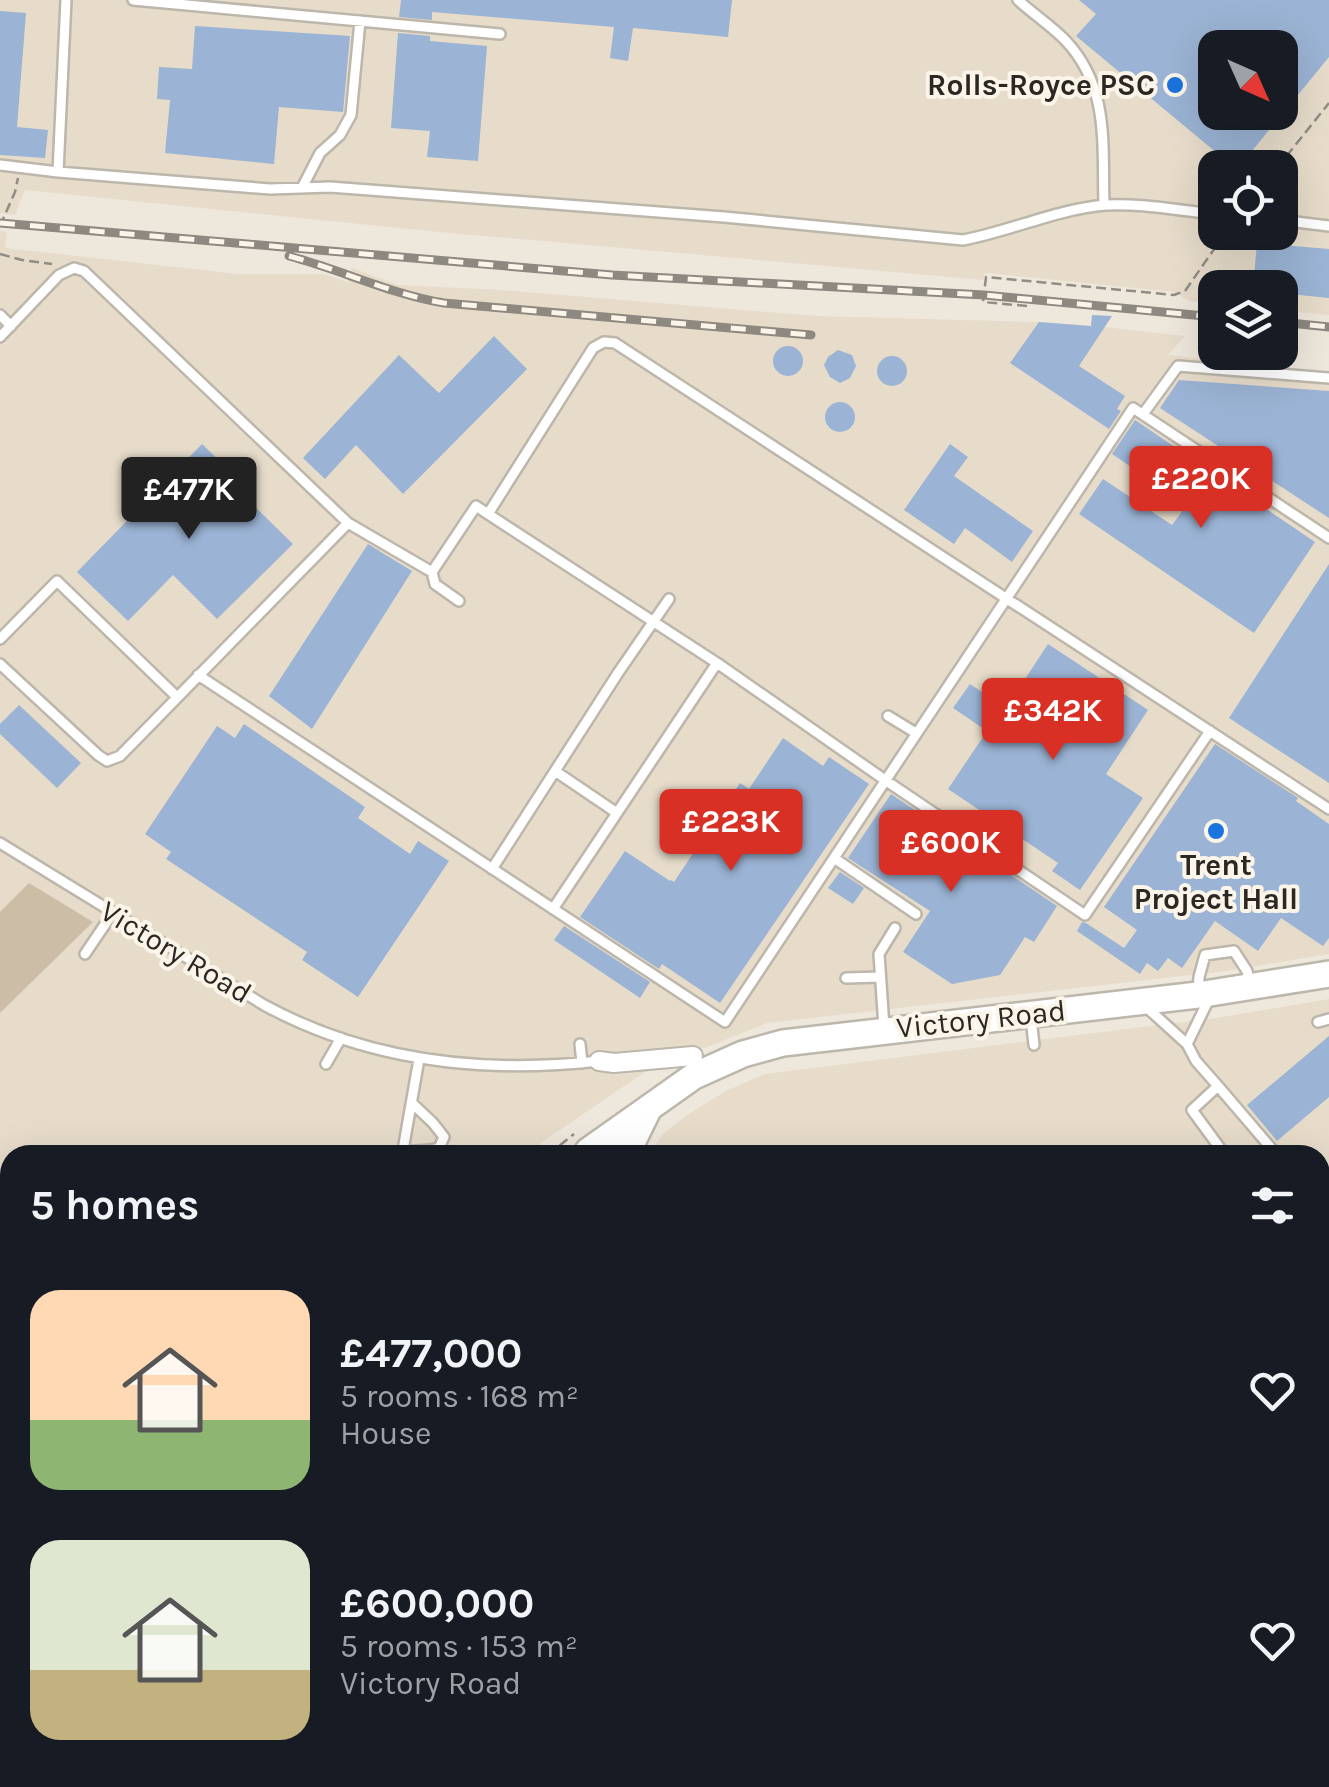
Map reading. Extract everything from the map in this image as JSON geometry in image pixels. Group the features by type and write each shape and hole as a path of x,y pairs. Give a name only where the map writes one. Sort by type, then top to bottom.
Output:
{"street":[{"name":"Victory Road","path":"601,1145 694,1076 743,1054 783,1043 1205,994 1329,974"},
{"path":"590,1062 693,1056"},
{"name":"Victory Road","path":"631,1145 648,1110"}],"lane":[{"path":"58,172 66,0"},
{"path":"134,0 500,34"},
{"path":"1024,2 1085,63 1096,89 1102,122 1104,205"},
{"path":"304,186 320,153 340,136 352,114 360,21"},
{"path":"0,165 270,189 304,186 724,217 963,240 1104,205 1198,212"},
{"path":"1298,222 1329,226"},
{"path":"0,337 59,275 72,269 84,271 348,523 432,572 435,584 459,600"},
{"path":"0,315 11,326"},
{"path":"488,514 594,348 604,342 615,343 1329,810"},
{"path":"1143,414 1178,366 1329,378"},
{"path":"198,675 725,1022 1132,408 1329,538"},
{"path":"432,572 476,506 716,663 1085,915 1210,731"},
{"path":"0,664 107,761 120,756 348,523"},
{"path":"0,640 57,581 176,697"},
{"path":"492,869 669,599"},
{"path":"553,909 716,663"},
{"path":"888,716 916,733"},
{"path":"555,771 617,813"},
{"name":"Victory Road","path":"1,846 292,1021 419,1060 518,1068 590,1062"},
{"path":"834,858 916,914"},
{"path":"85,954 112,914"},
{"path":"884,1030 880,954 895,928"},
{"path":"1186,1044 1205,994 1199,977 1204,956 1234,951 1247,971 1251,988"},
{"path":"846,978 880,977"},
{"path":"1141,1002 1186,1044 1196,1061 1268,1145"},
{"path":"1030,1014 1034,1045"},
{"path":"326,1064 341,1038"},
{"path":"580,1044 590,1062"},
{"path":"404,1145 419,1060"},
{"path":"1218,1086 1192,1110 1218,1145"},
{"path":"412,1104 444,1137 440,1145"}],"path":[{"path":"1291,150 1329,103"},
{"path":"0,226 20,166"},
{"path":"1027,306 983,302 986,277 1174,295 1185,290 1213,250"},
{"path":"0,254 69,265 72,269"}],"shaded area":[{"path":"0,0 1329,0 1329,315 1298,312 1298,270 1198,270 1198,302 1174,292 985,273 983,280 439,232 25,190 15,215 0,213"},
{"path":"0,231 7,232 5,248 238,274 324,274 347,282 352,268 398,285 817,316 1104,327 1185,336 1168,355 1198,358 1198,370 1329,372 1329,954 1226,971 767,1023 645,1072 538,1145 0,1145"},
{"path":"29,883 93,922 0,1013 0,912"},
{"path":"1329,999 1329,1145 656,1145 687,1115 726,1091 765,1074 1216,1018"}],"building":[{"path":"401,0 732,0 728,37 633,28 628,61 610,58 614,27 432,12 432,20 399,17"},
{"name":"Rolls-Royce PSC","path":"1079,0 1329,0 1329,57 1298,95 1298,30 1198,30 1198,130 1269,130 1253,150 1213,150 1076,36 1096,14"},
{"path":"0,11 26,13 17,127 48,130 45,158 0,155"},
{"path":"195,26 350,36 343,112 279,107 274,164 165,153 170,100 157,99 159,67 192,69"},
{"path":"398,33 430,36 430,41 487,46 478,161 427,157 430,131 391,128"},
{"path":"1298,246 1329,249 1329,298 1298,295 1298,270 1255,270 1256,250 1298,250"},
{"path":"1092,315 1112,316 1079,366 1125,396 1109,429 1010,363 1039,322 1091,326"},
{"path":"494,336 527,369 403,494 356,445 325,479 303,458 399,355 439,393"},
{"path":"788,346 799,350 803,361 799,372 788,376 777,372 773,361 777,350"},
{"path":"838,350 852,355 856,366 850,378 840,383 830,377 824,365"},
{"path":"892,356 903,360 907,371 903,382 892,386 881,382 877,371 881,360"},
{"path":"1179,380 1329,391 1329,518 1160,408"},
{"path":"840,402 851,406 855,417 851,428 840,432 829,428 825,417 829,406"},
{"path":"1135,420 1315,542 1254,633 1079,514 1103,479 1172,525 1187,505 1112,454"},
{"path":"202,444 253,493 247,499 293,544 217,619 173,575 128,621 77,572"},
{"path":"950,444 968,457 954,476 1033,531 1012,562 965,528 954,544 904,510"},
{"path":"368,544 412,571 312,729 269,696"},
{"path":"1329,564 1329,783 1229,718"},
{"path":"1048,644 1148,710 1106,774 1143,798 1080,890 1052,871 1058,863 948,789 987,731 953,708 970,684 1006,708"},
{"path":"19,705 81,763 57,788 0,734 0,724"},
{"path":"244,724 365,807 358,818 410,854 418,841 449,861 358,997 302,960 307,952 166,859 171,852 145,834 217,726 235,738"},
{"path":"783,738 823,766 829,757 869,784 720,1003 580,917 625,851 674,882 740,783 749,789"},
{"name":"Trent Project Hall","path":"1215,744 1298,798 1296,801 1329,824 1329,938 1323,946 1281,918 1258,951 1215,921 1182,968 1168,958 1158,971 1147,963 1140,974 1077,931 1082,922 1086,923 1124,948 1137,930 1104,907"},
{"path":"891,794 1057,906 1034,942 1025,937 1000,975 952,984 903,952 930,911 848,858"},
{"path":"840,872 864,888 853,904 828,888"},
{"path":"564,926 650,982 640,998 554,940"},
{"path":"1329,1036 1329,1097 1277,1141 1247,1105"}],"railway":[{"path":"0,223 612,275 984,295 1198,315"},
{"path":"289,256 444,303 811,335"},
{"path":"1298,324 1329,327"}],"place":[{"name":"Rolls-Royce PSC","path":"1175,85"},
{"name":"Trent Project Hall","path":"1216,831"}]}
